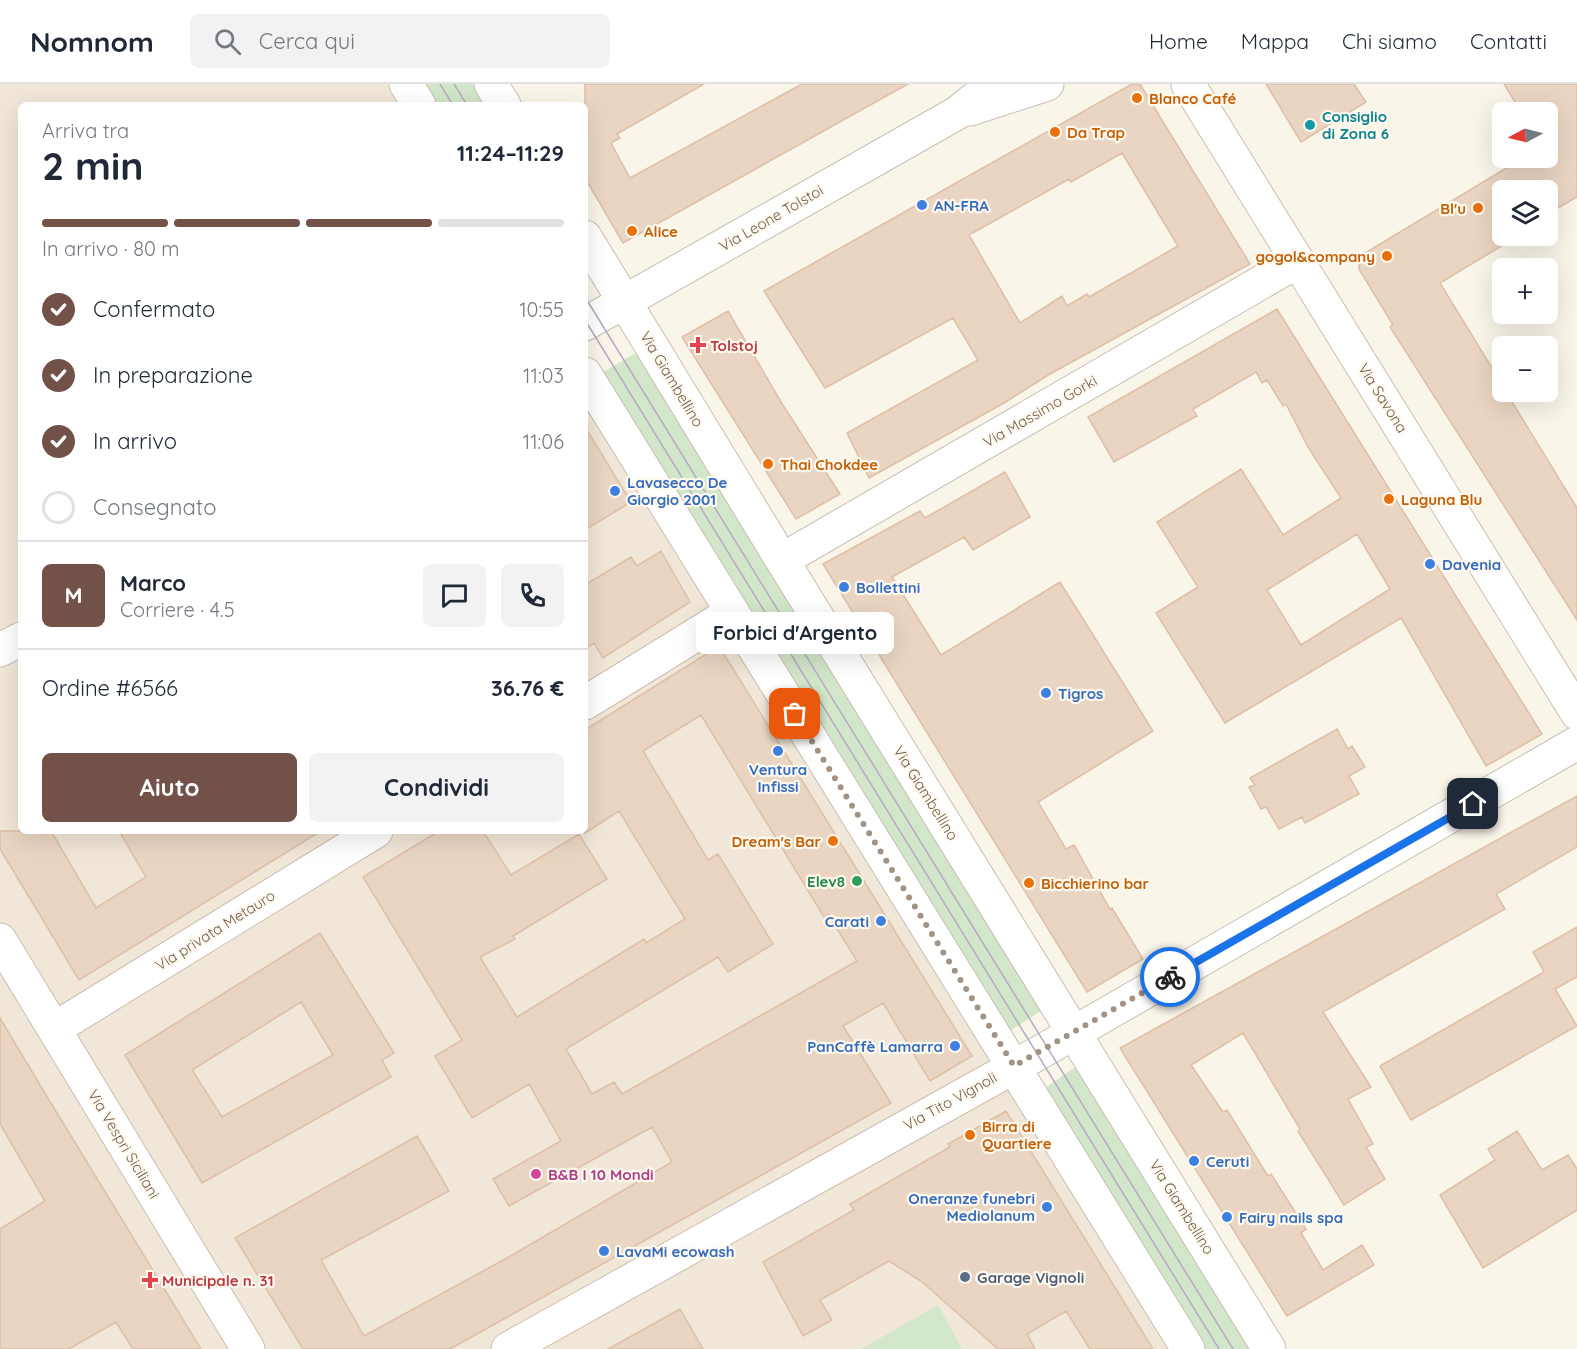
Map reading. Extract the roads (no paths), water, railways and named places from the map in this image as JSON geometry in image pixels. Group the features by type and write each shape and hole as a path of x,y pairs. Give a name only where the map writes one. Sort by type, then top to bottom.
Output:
{"street":[{"path":"406,84 417,102"},
{"path":"490,84 502,102"},
{"name":"Via Leone Tolstoi","path":"588,322 957,113 993,84"},
{"name":"Via Leone Tolstoi","path":"957,113 1047,84"},
{"name":"Via Savona","path":"1188,84 1577,713"},
{"name":"Via Giambellino","path":"588,242 1269,1349"},
{"name":"Via Massimo Gorki","path":"782,560 1298,261"},
{"path":"588,379 1188,1349"},
{"path":"588,701 732,613"},
{"path":"0,650 18,641"},
{"name":"Via Tito Vignoli","path":"508,1349 1074,1032 1577,743"},
{"name":"Via privata Metauro","path":"54,1029 371,834"},
{"name":"Via Vespri Siciliani","path":"0,940 248,1349"}],"tram line":[{"path":"440,84 451,102"},
{"path":"454,84 465,102"},
{"path":"588,302 1233,1349"},
{"path":"588,325 1219,1349"}],"place":[{"name":"Blanco Café","path":"1137,98"},
{"name":"Consiglio di Zona 6","path":"1310,125"},
{"name":"Da Trap","path":"1055,132"},
{"name":"AN-FRA","path":"922,205"},
{"name":"Bl'u","path":"1478,208"},
{"name":"Alice","path":"632,231"},
{"name":"gogol&company","path":"1387,256"},
{"name":"Tolstoj","path":"698,345"},
{"name":"Thai Chokdee","path":"768,464"},
{"name":"Lavasecco De Giorgio 2001","path":"615,491"},
{"name":"Laguna Blu","path":"1389,499"},
{"name":"Davenia","path":"1430,564"},
{"name":"Bollettini","path":"844,587"},
{"name":"Tigros","path":"1046,693"},
{"name":"Forbici d'Argento","path":"795,714"},
{"name":"Ventura Infissi","path":"778,751"},
{"name":"Dream's Bar","path":"833,841"},
{"name":"Elev8","path":"857,881"},
{"name":"Bicchierino bar","path":"1029,883"},
{"name":"Carati","path":"881,921"},
{"name":"PanCaffè Lamarra","path":"955,1046"},
{"name":"Birra di Quartiere","path":"970,1135"},
{"name":"Ceruti","path":"1194,1161"},
{"name":"B&B I 10 Mondi","path":"536,1174"},
{"name":"Oneranze funebri Mediolanum","path":"1047,1207"},
{"name":"Fairy nails spa","path":"1227,1217"},
{"name":"LavaMi ecowash","path":"604,1251"},
{"name":"Garage Vignoli","path":"965,1277"},
{"name":"Municipale n. 31","path":"150,1280"}]}
